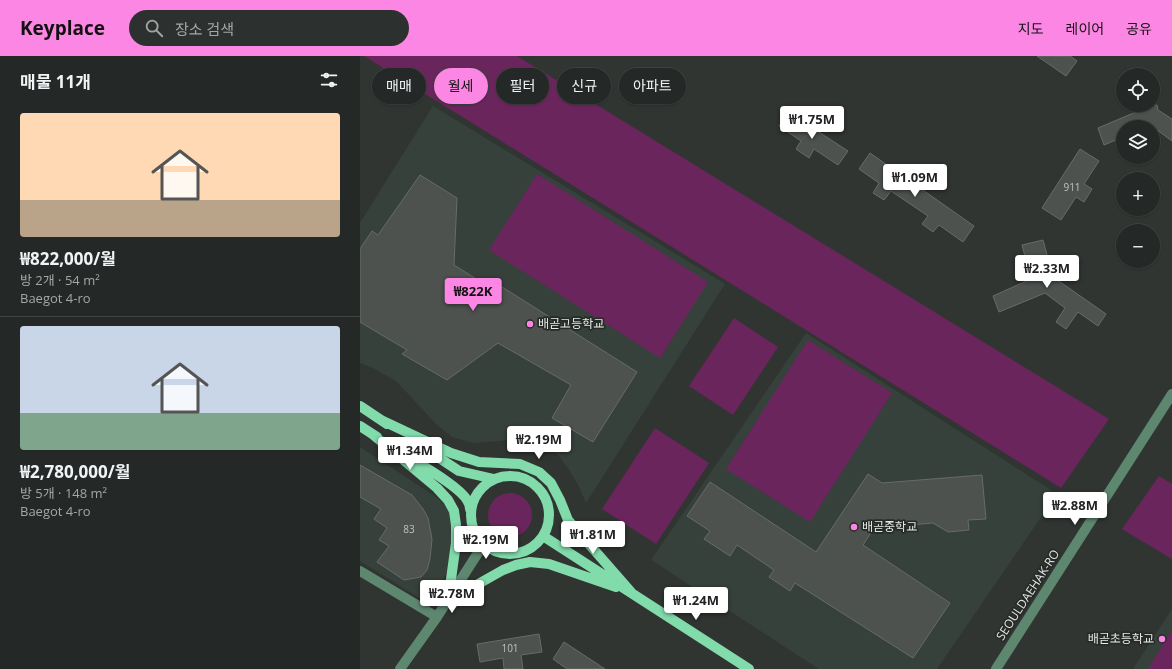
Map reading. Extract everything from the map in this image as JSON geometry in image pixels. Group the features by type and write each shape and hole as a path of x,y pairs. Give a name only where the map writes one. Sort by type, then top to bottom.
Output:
{"main road":[{"path":"360,406 459,471 494,479"},
{"path":"381,420 458,455 479,462 520,464 539,472 551,483 568,520 631,592"},
{"path":"360,426 437,488 448,500 454,511 456,542 448,601"},
{"path":"371,434 439,477 462,494 468,501 471,523 475,535 483,545 494,552 506,555 519,554 530,549 540,541 547,530 550,518 548,505 542,492 533,483 521,477 507,476 494,479 483,486 478,492 470,509"},
{"path":"543,536 749,669"},
{"path":"448,601 503,570 530,562 549,564 631,592"}],"street":[{"name":"SEOULDAEHAK-RO","path":"996,669 1172,394"},
{"path":"400,669 437,618 483,545"},
{"path":"360,571 437,618"}],"shaded area":[{"path":"364,56 517,56 537,68 496,68 496,104 549,104 549,76 557,81 557,104 595,104 1109,419 1061,488 441,104 488,104 488,68 434,68 434,99 426,94 426,68 383,68"},
{"name":"배곧고등학교","path":"433,106 725,284 586,503 568,468 558,455 545,446 527,441 510,440 473,443 452,437 436,424 396,381 373,368 360,363 360,223"},
{"path":"537,174 708,282 660,358 489,250"},
{"path":"734,318 778,347 733,415 689,386"},
{"name":"배곧중학교","path":"806,333 1057,494 937,669 819,669 651,560"},
{"path":"808,340 892,393 810,522 726,469"},
{"path":"655,428 709,463 656,544 602,509"},
{"path":"360,447 436,497 456,516 454,560 429,604 360,561"},
{"path":"1159,476 1172,484 1172,559 1122,529"},
{"path":"506,493 514,493 519,494 526,499 531,506 531,524 526,531 519,536 506,537 498,534 491,527 488,519 488,511 491,503 498,496"},
{"name":"배곧초등학교","path":"1172,609 1172,669 1133,669"},
{"path":"1172,630 1172,669 1148,669"}],"building":[{"path":"1037,56 1070,56 1077,61 1066,76"},
{"path":"1160,111 1172,119 1172,141 1160,132 1160,120 1117,120 1136,112"},
{"path":"788,112 848,151 838,165 814,149 809,158 796,149 801,141 779,126"},
{"path":"1116,120 1116,140 1104,145 1098,128"},
{"path":"1080,149 1099,161 1084,184 1092,189 1084,202 1076,197 1061,220 1042,208"},
{"path":"870,153 974,226 963,242 939,225 933,232 922,224 928,216 891,191 884,200 873,193 879,183 859,169"},
{"path":"420,175 457,198 454,265 489,287 502,287 637,372 593,442 552,418 571,385 498,343 447,380 402,354 407,350 360,322 360,249 372,231 378,235"},
{"path":"1043,240 1053,277 1106,314 1098,326 1078,312 1066,329 1056,322 1065,308 1045,293 999,312 993,296 1031,279 1022,245"},
{"path":"360,465 412,495 428,518 432,539 430,559 427,570 421,577 404,580 377,562 389,546 379,540 387,528 374,519 381,509 360,497"},
{"path":"868,474 882,483 982,475 986,519 968,520 969,530 948,532 933,523 874,528 863,545 950,603 913,658 795,583 790,591 769,577 774,570 737,545 730,556 704,539 710,531 687,516 710,482 816,552"},
{"path":"539,634 542,652 521,655 523,669 504,669 503,658 480,662 477,644"},
{"path":"564,642 605,669 567,669 553,659"}],"place":[{"name":"배곧고등학교","path":"530,324"},
{"name":"배곧중학교","path":"854,527"},
{"name":"배곧초등학교","path":"1162,639"}]}
